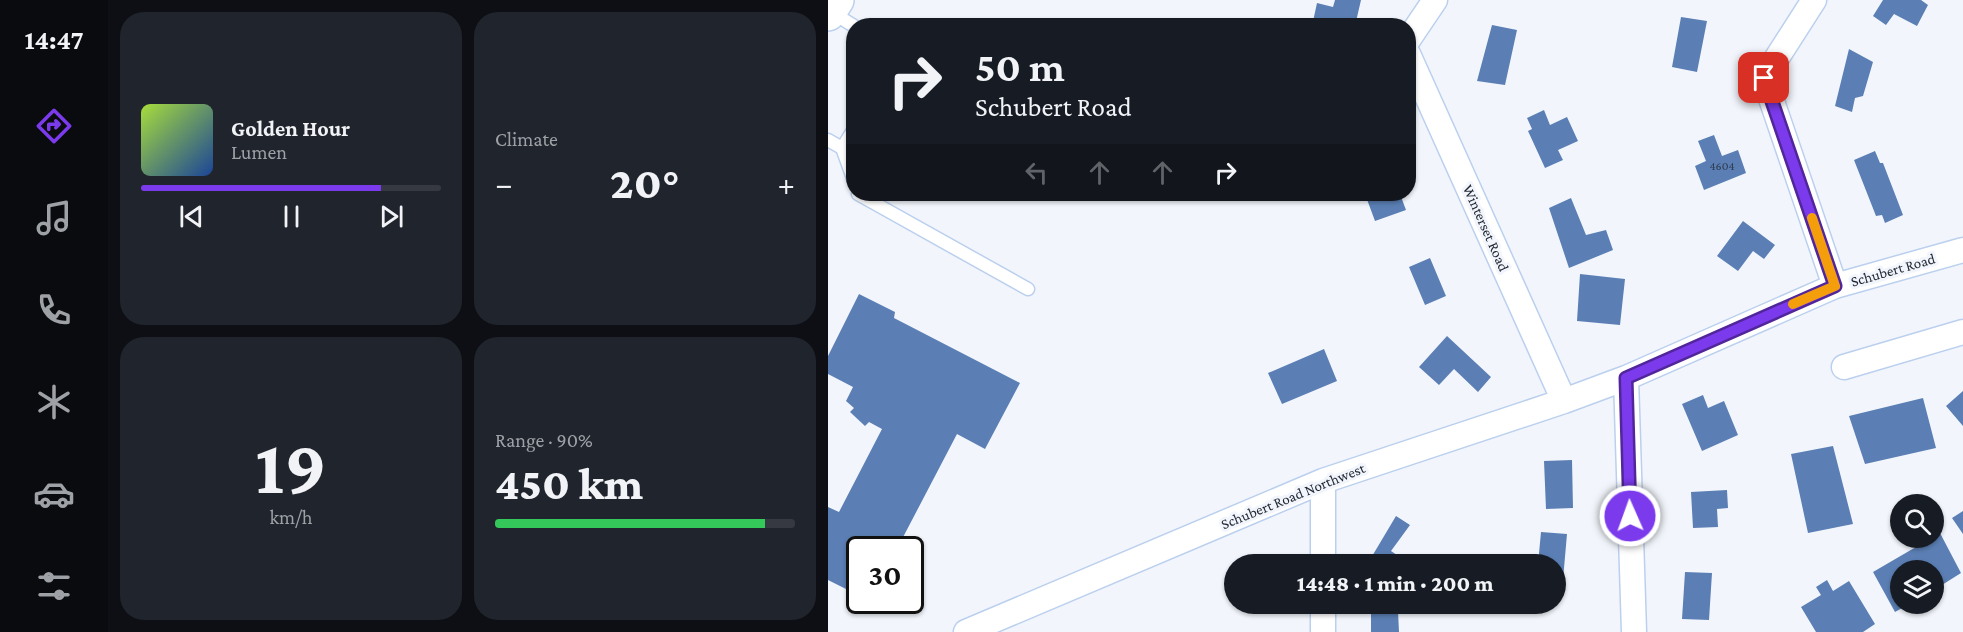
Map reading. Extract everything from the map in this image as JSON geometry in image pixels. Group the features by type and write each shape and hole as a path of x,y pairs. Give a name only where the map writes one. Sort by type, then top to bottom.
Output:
{"street":[{"path":"1416,28 1435,0"},
{"path":"1814,0 1764,78 1835,286"},
{"name":"Winterset Road","path":"1416,72 1564,401"},
{"name":"Schubert Road","path":"1626,378 1835,286 1963,250"},
{"path":"1844,367 1963,332"},
{"path":"1626,378 1634,632"},
{"name":"Schubert Road Northwest","path":"966,632 1323,481 1564,401 1626,378"},
{"path":"1323,481 1323,554"},
{"path":"1323,614 1323,632"}],"lane":[{"path":"828,140 842,148 846,159"},
{"path":"842,148 846,142"},
{"path":"871,201 1028,289"}],"building":[{"path":"1335,0 1361,0 1357,18 1314,18 1317,3 1333,7"},
{"path":"1883,0 1921,0 1928,5 1917,26 1894,14 1886,25 1873,16"},
{"path":"1681,17 1707,21 1697,72 1672,67"},
{"path":"1492,25 1517,30 1505,85 1477,81"},
{"path":"1849,49 1873,62 1863,96 1855,98 1852,112 1835,106"},
{"path":"1544,110 1550,125 1567,117 1578,141 1558,150 1563,160 1545,168 1528,131 1532,129 1527,118"},
{"path":"1714,135 1722,156 1738,150 1746,173 1704,190 1695,166 1706,161 1698,141"},
{"path":"1875,151 1880,163 1883,163 1903,215 1885,223 1882,215 1876,216 1854,160"},
{"path":"1571,198 1586,235 1606,230 1613,250 1569,268 1549,208"},
{"path":"1368,201 1403,201 1406,210 1375,221"},
{"path":"1743,221 1775,245 1764,259 1753,251 1738,271 1717,256"},
{"path":"1430,258 1446,296 1425,305 1409,267"},
{"path":"1580,274 1625,279 1620,325 1577,321"},
{"path":"859,294 895,312 894,318 1020,383 985,449 957,434 904,536 846,536 846,589 828,580 828,507 839,512 882,429 869,422 865,426 850,412 854,408 846,401 853,387 828,374 828,356"},
{"path":"1447,336 1491,377 1478,392 1454,369 1439,385 1419,367"},
{"path":"1324,349 1337,381 1282,404 1268,373"},
{"path":"1963,391 1963,426 1946,406"},
{"path":"1703,395 1708,408 1724,401 1738,435 1702,451 1682,404"},
{"path":"1923,398 1936,448 1865,464 1849,416"},
{"path":"1833,446 1853,524 1808,533 1791,454"},
{"path":"1572,460 1573,508 1546,509 1544,461"},
{"path":"1727,490 1728,508 1717,509 1718,527 1693,528 1691,492"},
{"path":"1963,511 1963,534 1952,518"},
{"path":"1396,516 1410,525 1391,551 1396,554 1373,554"},
{"path":"1541,532 1567,534 1565,554 1539,554"},
{"path":"1944,541 1961,573 1944,584 1944,560 1894,560 1914,548 1944,548"},
{"path":"1890,562 1890,603 1873,572"},
{"path":"1685,572 1712,573 1709,620 1682,619"},
{"path":"1827,580 1833,591 1849,581 1875,624 1863,632 1816,632 1801,607 1821,595 1816,587"},
{"path":"1371,614 1398,614 1399,632 1371,632"}],"slow traffic":[{"path":"1793,304 1835,286 1812,218"}],"route":[{"path":"1630,516 1626,378 1835,286 1764,78"}]}
